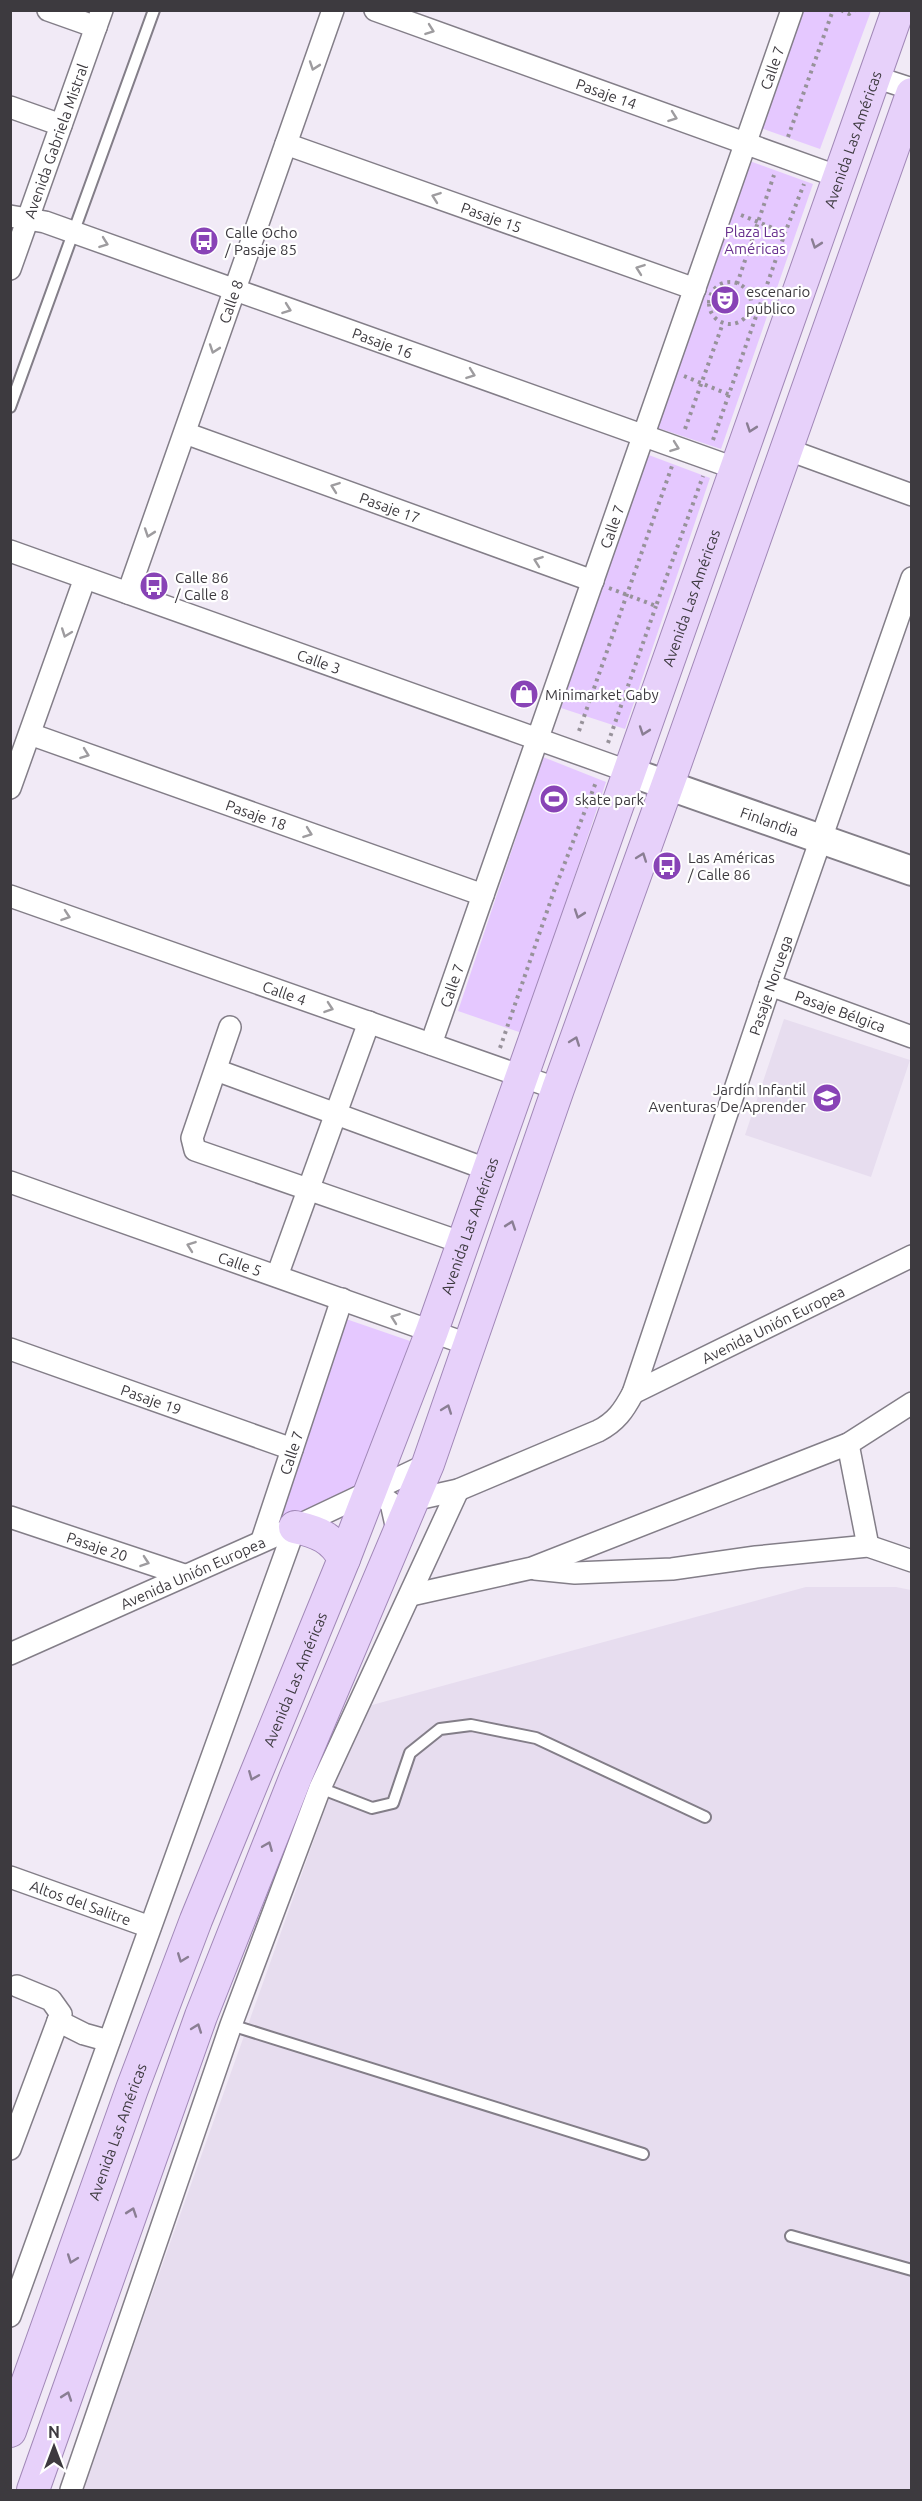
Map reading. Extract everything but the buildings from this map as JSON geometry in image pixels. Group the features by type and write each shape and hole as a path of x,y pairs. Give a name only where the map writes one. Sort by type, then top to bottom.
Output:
{"main road":[{"name":"Avenida Las Américas","path":"10,2431 132,2089 196,1920 344,1559 432,1331 898,10"},
{"path":"33,2490 209,1994 296,1776 428,1464 558,1089 912,94"},
{"path":"295,1527 326,1537 338,1548 344,1559"}],"street":[{"path":"48,10 99,19"},
{"name":"Calle 8","path":"128,593 333,10"},
{"name":"Pasaje 14","path":"375,10 839,177"},
{"name":"Calle 7","path":"431,1044 792,10"},
{"name":"Avenida Gabriela Mistral","path":"10,269 19,218 61,125 99,19"},
{"path":"875,76 912,89"},
{"path":"10,107 61,125"},
{"name":"Pasaje 15","path":"286,144 695,289"},
{"name":"Pasaje 16","path":"19,218 45,222 737,469"},
{"name":"Pasaje 17","path":"185,433 593,581"},
{"path":"786,449 912,495"},
{"name":"Calle 3","path":"10,551 630,772"},
{"path":"10,788 85,578"},
{"name":"Pasaje Noruega","path":"414,1500 458,1490 613,1423 625,1408 633,1393 770,985 912,578"},
{"name":"Pasaje 18","path":"30,734 483,895"},
{"name":"Finlandia","path":"630,772 912,871"},
{"name":"Calle 4","path":"10,896 558,1089"},
{"name":"Pasaje Bélgica","path":"770,985 912,1037"},
{"path":"277,1276 369,1022"},
{"path":"230,1027 192,1138 195,1150 464,1243"},
{"path":"216,1070 489,1170"},
{"name":"Calle 5","path":"10,1182 470,1345"},
{"name":"Avenida Unión Europea","path":"633,1393 912,1256"},
{"name":"Calle 7","path":"262,1540 342,1299"},
{"name":"Pasaje 19","path":"10,1349 292,1449"},
{"path":"411,1594 532,1568 848,1444 912,1403"},
{"path":"848,1444 868,1546"},
{"name":"Avenida Unión Europea","path":"10,1654 295,1527 371,1489 428,1464"},
{"path":"371,1489 391,1503 399,1536"},
{"path":"71,2490 231,2025 320,1788 458,1490"},
{"name":"Pasaje 20","path":"10,1516 184,1575"},
{"path":"10,2316 295,1527"},
{"path":"532,1568 575,1572 672,1569 756,1557 868,1546 912,1561"},
{"name":"Altos del Salitre","path":"10,1877 150,1927"},
{"path":"10,2149 61,2014 51,2000 17,1986"},
{"path":"58,2021 84,2034 109,2041"}],"lane":[{"path":"10,407 154,10"},
{"path":"320,1788 372,1808 393,1803 410,1753 440,1729 471,1725 536,1738 705,1817"},
{"path":"231,2025 643,2154"},
{"path":"791,2236 912,2270"}],"path":[{"path":"841,10 849,14 855,10"},
{"path":"710,449 785,233 807,177"},
{"path":"723,207 785,233"},
{"path":"737,284 749,294 750,310 739,322 723,323 711,312 710,296 721,285 737,284"},
{"path":"682,438 723,323"},
{"path":"666,371 701,382 730,395"},
{"path":"579,731 673,461"},
{"path":"608,743 705,470"},
{"path":"593,581 656,606"},
{"path":"493,1066 554,891 598,777"}],"shaded area":[{"name":"Jardín Infantil Aventuras De Aprender","path":"784,1019 910,1060 871,1177 745,1135"},
{"path":"806,1587 896,1587 911,1590 911,2490 82,2490 361,1708"}],"green space":[{"path":"801,11 871,11 820,149 758,127"},
{"name":"Plaza Las Américas","path":"744,159 813,184 721,449 655,427"},
{"path":"646,454 710,478 625,729 561,708"},
{"path":"543,757 606,782 522,1033 458,1011"},
{"path":"346,1319 410,1341 361,1484 274,1527"}],"place":[{"name":"Calle Ocho / Pasaje 85","path":"204,241"},
{"name":"escenario publico","path":"725,300"},
{"name":"Calle 86 / Calle 8","path":"154,586"},
{"name":"Minimarket Gaby","path":"524,694"},
{"name":"skate park","path":"554,799"},
{"name":"Las Américas / Calle 86","path":"667,866"},
{"name":"Jardín Infantil Aventuras De Aprender","path":"827,1098"}]}
